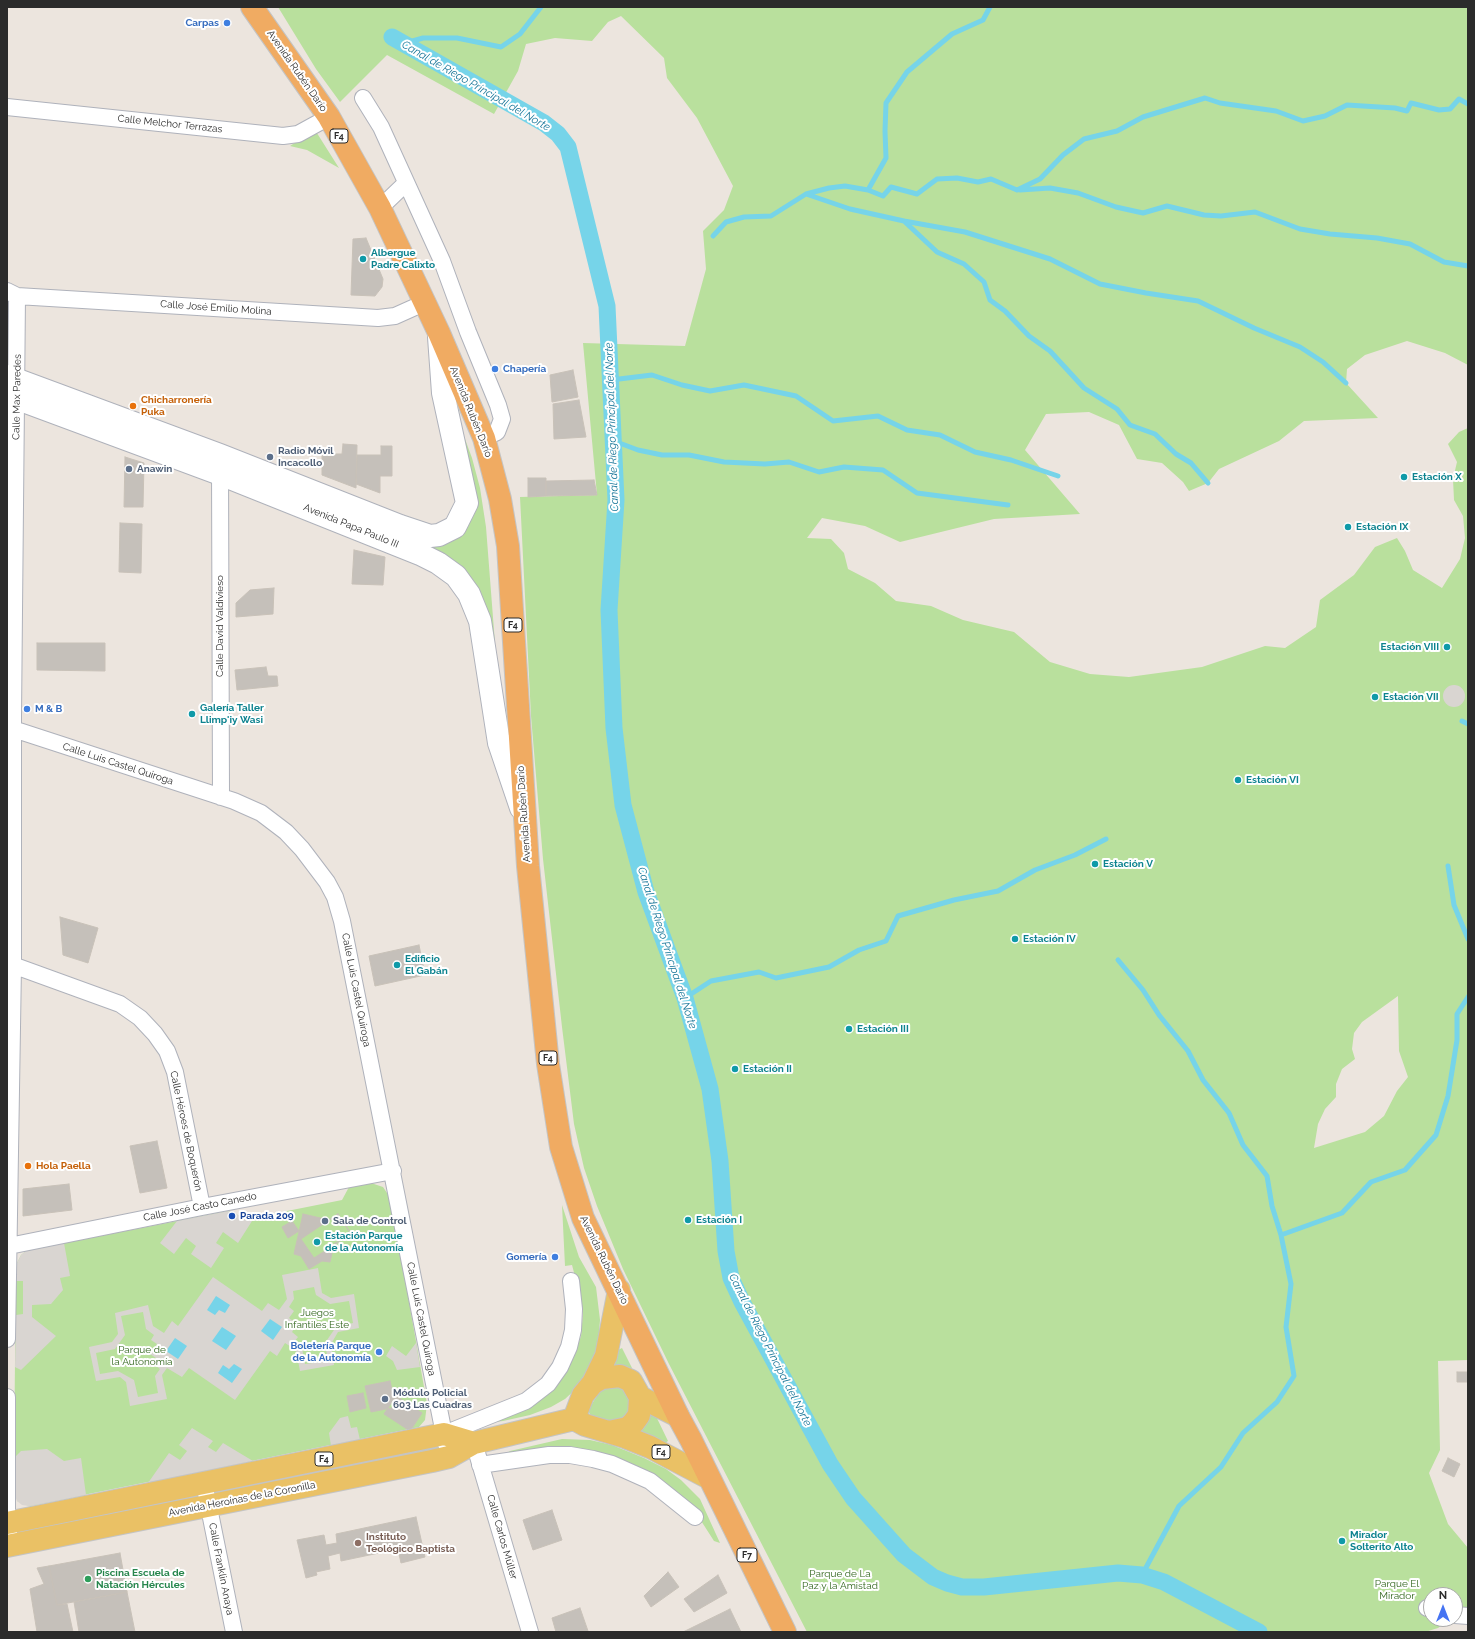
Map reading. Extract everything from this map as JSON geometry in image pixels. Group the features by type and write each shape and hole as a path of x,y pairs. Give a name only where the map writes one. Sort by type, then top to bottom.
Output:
{"highway":[{"name":"Avenida Rubén Darío","path":"252,7 328,117 380,208 438,333 484,438 500,499 508,546 524,814 548,1056 561,1147 583,1218 619,1290 678,1416 785,1632"}],"main road":[{"name":"Avenida Papa Paulo III","path":"12,387 220,464 407,529 430,536 439,535 448,532 455,527 467,503 443,393 438,333"},
{"name":"Avenida Papa Paulo III","path":"220,464 420,554 438,563 456,576 469,594 480,621 499,744 524,814"},
{"path":"574,1419 583,1395 593,1383 606,1356 619,1290"},
{"name":"F4","path":"609,1432 628,1428 639,1415 639,1393 648,1352"},
{"path":"593,1383 602,1378 620,1376 631,1381 639,1393 678,1416"},
{"name":"F4","path":"574,1419 585,1425 650,1447 709,1478"},
{"name":"Avenida Heroínas de la Coronilla","path":"9,1546 449,1457 474,1443 574,1419"},
{"name":"F4","path":"7,1523 444,1434 474,1443"}],"street":[{"path":"363,98 381,127 405,184 442,261 468,332 498,405 502,419 497,432 484,438"},
{"name":"Calle Melchor Terrazas","path":"7,107 283,136 298,134 328,117"},
{"path":"380,208 405,184"},
{"name":"Calle José Emilio Molina","path":"12,293 378,318 395,316 424,303"},
{"name":"Calle Max Paredes","path":"7,1339 9,1246 8,1167 12,293"},
{"name":"Calle David Valdivieso","path":"220,464 221,797"},
{"name":"Calle Luis Castel Quiroga","path":"10,728 234,801 261,814 286,832 318,868 335,897 343,928 393,1171 449,1457"},
{"name":"Calle Héroes de Boquerón","path":"10,964 120,1004 140,1018 155,1034 167,1051 175,1072 202,1207"},
{"name":"Calle José Casto Canedo","path":"9,1246 202,1207 393,1171"},
{"path":"444,1434 526,1401 548,1384 560,1366 573,1330 574,1309 571,1281"},
{"path":"7,1397 7,1523 9,1546"},
{"name":"Calle Carlos Müller","path":"474,1443 530,1632"},
{"path":"480,1466 549,1455 570,1455 593,1459 612,1464 650,1481 695,1517"},
{"name":"Calle Franklin Anaya","path":"204,1483 234,1632"}],"green space":[{"path":"278,7 1468,7 1468,365 1445,353 1407,341 1365,355 1347,369 1346,383 1378,418 1304,421 1279,441 1219,469 1208,483 1189,491 1183,482 1162,463 1137,459 1119,425 1089,412 1046,414 1025,450 1080,514 994,519 900,542 865,526 822,518 807,538 831,539 844,553 848,569 875,583 896,601 931,606 963,620 1014,632 1050,662 1090,674 1129,677 1202,667 1265,646 1285,648 1316,627 1320,600 1354,575 1375,547 1397,538 1405,551 1413,570 1442,588 1460,559 1465,538 1463,516 1454,500 1453,479 1457,462 1448,444 1459,432 1468,428 1468,1360 1438,1361 1440,1450 1429,1473 1448,1524 1468,1548 1468,1607 1463,1610 1463,1587 1423,1587 1423,1627 1439,1627 1425,1632 807,1632 669,1364 623,1269 597,1206 584,1168 574,1124 562,1027 543,859 531,716 520,497 597,495 583,343 685,346 706,269 703,231 724,210 733,186 697,118 667,78 664,58 621,16 608,22 592,41 555,38 526,44 518,71 494,114 387,55 340,102 316,69","holes":["1398,996 1399,1051 1408,1077 1397,1091 1384,1116 1365,1132 1314,1148 1318,1124 1325,1109 1336,1097 1336,1084 1342,1069 1355,1059 1352,1049 1354,1033 1362,1022"]},
{"path":"315,130 339,168 307,150 290,146"},
{"path":"451,401 472,458 480,488 486,527 501,721 477,589 414,537 460,531"},
{"name":"Parque de la Autonomía","path":"371,1183 383,1187 391,1199 427,1404 425,1420 419,1427 29,1506 17,1501 14,1458 16,1265 21,1255 26,1251 229,1211 247,1219 342,1200 349,1187"},
{"path":"562,1205 579,1257 596,1287 600,1320 598,1345 590,1367 579,1386 565,1399 551,1407 530,1415 486,1423 521,1410 540,1400 560,1381 575,1354 581,1336 583,1314 581,1299 572,1265 565,1266"},
{"path":"622,1348 632,1368 611,1366 618,1350"},
{"path":"608,1384 631,1389 629,1417 613,1421 591,1417 588,1410 602,1388"},
{"path":"653,1410 668,1441 665,1443 639,1432 647,1422"},
{"path":"562,1439 590,1440 612,1445 666,1469 681,1480 700,1499 720,1543 714,1541 689,1502 669,1487 620,1460 502,1456 510,1451"},
{"path":"431,1446 433,1453 218,1495 216,1488"}],"shaded area":[{"path":"1454,685 1462,688 1465,696 1462,704 1454,707 1446,704 1443,696 1446,688"},
{"path":"229,1211 252,1221 238,1243 223,1232 216,1243 224,1248 211,1268 191,1254 196,1246 186,1238 174,1254 160,1243 177,1221"},
{"path":"64,1243 70,1276 60,1278 63,1290 51,1304 32,1305 32,1317 56,1336 21,1370 15,1367 16,1315 23,1314 23,1281 16,1281 16,1265 21,1255 26,1251"},
{"path":"318,1268 322,1293 331,1298 354,1294 359,1328 338,1332 331,1344 334,1365 300,1371 296,1350 285,1343 277,1356 270,1351 235,1400 189,1368 182,1377 167,1368 162,1375 167,1399 130,1406 126,1382 120,1377 96,1381 89,1347 112,1342 118,1334 115,1313 148,1305 153,1326 164,1333 172,1321 178,1326 213,1277 262,1311 268,1303 279,1310 287,1299 282,1275","holes":["314,1287 316,1295 330,1304 349,1301 353,1323 336,1327 325,1343 328,1361 305,1364 302,1348 294,1342 298,1337 292,1332 297,1324 289,1318 294,1311 289,1307 294,1299 293,1291","143,1312 146,1329 154,1335 151,1340 157,1344 150,1354 159,1360 155,1365 160,1369 155,1376 158,1393 138,1397 134,1380 118,1371 100,1374 96,1353 115,1349 125,1335 121,1316"]},
{"path":"416,1343 420,1367 397,1370 393,1361 386,1356 392,1346 406,1356"},
{"path":"348,1416 351,1428 357,1427 360,1440 331,1446 329,1433 340,1418"},
{"path":"192,1428 213,1441 208,1447 216,1452 223,1443 253,1461 148,1483 169,1453 180,1460 187,1451 179,1445"},
{"path":"47,1449 64,1461 81,1458 86,1495 29,1506 22,1505 17,1501 14,1493 14,1458 21,1451"}],"water":[{"path":"216,1296 230,1305 225,1313 219,1310 215,1315 207,1310"},
{"path":"270,1319 282,1327 273,1340 261,1331"},
{"path":"222,1327 236,1336 226,1350 212,1341"},
{"path":"175,1338 187,1346 178,1359 166,1351"},
{"path":"234,1364 242,1369 232,1383 218,1373 223,1365 229,1369"}],"building":[{"name":"Albergue Padre Calixto","path":"366,238 383,279 382,287 375,296 351,295 353,239"},
{"path":"573,370 578,397 552,402 550,375"},
{"path":"579,400 586,437 554,439 553,404"},
{"path":"343,444 357,445 356,488 322,475 322,454 342,454"},
{"path":"381,446 392,446 392,476 380,476 380,493 356,484 357,455 381,455"},
{"path":"125,457 144,463 143,507 124,507"},
{"path":"528,478 546,478 546,496 528,497"},
{"path":"594,480 597,495 546,496 546,481"},
{"path":"120,523 142,524 141,573 119,572"},
{"path":"354,550 385,557 383,585 352,584"},
{"path":"274,588 273,614 236,617 236,603 250,590"},
{"path":"37,643 105,643 105,671 37,670"},
{"path":"266,667 268,676 277,676 278,686 237,690 235,670"},
{"path":"60,917 98,928 88,963 63,955"},
{"name":"Edificio El Gabán","path":"419,945 425,975 375,986 369,956"},
{"path":"157,1141 167,1188 140,1193 130,1146"},
{"path":"69,1184 72,1210 23,1216 23,1189"},
{"name":"Estación Parque de la Autonomía","path":"303,1214 329,1220 338,1214 351,1234 334,1244 330,1262 322,1261 309,1269 301,1256 294,1254"},
{"path":"338,1214 351,1234 314,1258 301,1239"},
{"path":"292,1221 299,1231 288,1238 282,1227"},
{"name":"Boletería Parque de la Autonomía","path":"378,1348 384,1352 380,1357 375,1353"},
{"path":"1457,1372 1468,1372 1468,1382 1457,1382"},
{"path":"390,1381 396,1407 371,1412 365,1386"},
{"path":"363,1393 366,1408 350,1412 347,1396"},
{"path":"396,1396 422,1413 410,1431 384,1414"},
{"path":"1448,1458 1460,1464 1454,1477 1442,1471"},
{"path":"552,1510 562,1540 533,1550 523,1520"},
{"path":"416,1517 425,1557 401,1563 398,1549 341,1561 340,1553 328,1556 330,1569 316,1572 317,1575 306,1578 297,1540 324,1535 326,1545 337,1543 336,1534"},
{"path":"120,1553 127,1592 57,1605 49,1566"},
{"path":"49,1566 57,1605 67,1604 73,1632 37,1632 30,1589 44,1584 37,1568"},
{"path":"668,1572 679,1587 651,1607 644,1596"},
{"path":"718,1575 727,1593 694,1612 684,1599"},
{"path":"127,1592 135,1632 79,1632 74,1602"},
{"path":"580,1608 588,1631 556,1632 552,1618"},
{"path":"730,1609 741,1632 683,1632"}],"waterway":[{"path":"402,44 423,38 457,38 501,47 520,34 541,7"},
{"path":"868,190 886,158 886,103 907,72 952,34 983,20 990,7"},
{"name":"Canal de Riego Principal del Norte","path":"392,37 544,123 558,134 568,147 607,306 616,500 609,610 614,728 623,805 646,892 685,998 710,1089 720,1161 726,1251 731,1278 742,1302 830,1464 853,1498 904,1555 933,1577 947,1583 962,1587 984,1587 1118,1573 1142,1575 1164,1582 1259,1632"},
{"path":"713,236 726,222 744,217 771,216 806,194 829,188 845,186 868,190 883,196 891,187 917,194 937,179 957,178 978,182 991,179 1017,190 1040,179 1063,155 1084,139 1117,131 1143,117 1205,98 1220,103 1276,111 1303,121 1325,116 1347,105 1395,108 1407,111 1411,103 1439,110 1450,109 1459,99 1468,104"},
{"path":"1020,190 1050,188 1078,193 1116,207 1143,213 1167,206 1204,215 1221,216 1255,212 1300,229 1330,234 1377,238 1410,244 1444,262 1468,266"},
{"path":"806,194 850,209 904,221 937,252 964,264 984,282 990,300 1005,311 1029,336 1050,351 1084,388 1117,409 1130,425 1155,434 1176,454 1191,463 1208,483"},
{"path":"904,221 965,232 1050,259 1100,284 1198,301 1254,328 1300,347 1323,362 1346,383"},
{"path":"611,380 652,375 682,385 710,391 744,385 796,396 833,421 878,416 907,430 940,435 975,452 1011,460 1058,476"},
{"path":"614,441 638,450 662,455 689,455 724,462 765,464 789,462 819,472 844,467 883,470 917,493 1008,505"},
{"path":"1462,721 1468,724"},
{"path":"685,998 711,981 759,972 776,978 829,967 859,950 886,941 898,916 954,900 998,891 1035,870 1075,855 1106,839"},
{"path":"1448,866 1454,905 1468,939"},
{"path":"1118,960 1143,990 1159,1015 1188,1051 1203,1080 1229,1113 1243,1145 1267,1176 1272,1206 1281,1235 1291,1284 1286,1327 1294,1376 1277,1402 1243,1433 1221,1467 1179,1506 1142,1575"},
{"path":"1281,1235 1342,1213 1371,1182 1405,1170 1436,1135 1448,1096 1457,1040 1457,1014 1468,997"}],"place":[{"name":"Carpas","path":"227,23"},
{"name":"Albergue Padre Calixto","path":"363,259"},
{"name":"Chapería","path":"495,369"},
{"name":"Chicharronería Puka","path":"133,406"},
{"name":"Radio Móvil Incacollo","path":"270,457"},
{"name":"Anawin","path":"129,469"},
{"name":"Estación X","path":"1404,477"},
{"name":"Estación IX","path":"1348,527"},
{"name":"Estación VIII","path":"1447,647"},
{"name":"Estación VII","path":"1375,697"},
{"name":"M & B","path":"27,709"},
{"name":"Galería Taller Llimp'iy Wasi","path":"192,714"},
{"name":"Estación VI","path":"1238,780"},
{"name":"Estación V","path":"1095,864"},
{"name":"Estación IV","path":"1015,939"},
{"name":"Edificio El Gabán","path":"397,965"},
{"name":"Estación III","path":"849,1029"},
{"name":"Estación II","path":"735,1069"},
{"name":"Hola Paella","path":"28,1166"},
{"name":"Parada 209","path":"232,1216"},
{"name":"Estación I","path":"688,1220"},
{"name":"Sala de Control","path":"325,1221"},
{"name":"Estación Parque de la Autonomía","path":"317,1242"},
{"name":"Gomería","path":"555,1257"},
{"name":"Boletería Parque de la Autonomía","path":"379,1352"},
{"name":"Módulo Policial 603 Las Cuadras","path":"385,1399"},
{"name":"Mirador Solterito Alto","path":"1342,1541"},
{"name":"Instituto Teológico Baptista","path":"358,1543"},
{"name":"Piscina Escuela de Natación Hércules","path":"88,1579"}],"park label":[{"name":"Juegos Infantiles Este","path":"317,1318"},
{"name":"Parque de La Paz y la Amistad","path":"840,1580"},
{"name":"Parque El Mirador","path":"1397,1590"}]}
